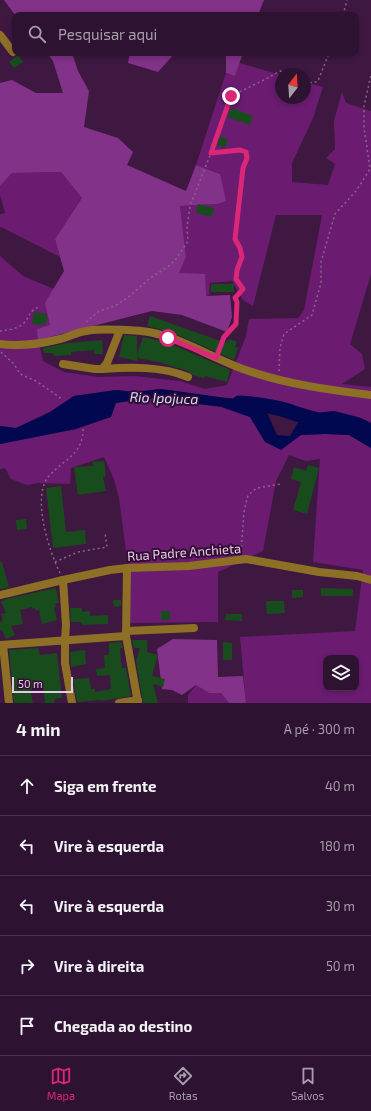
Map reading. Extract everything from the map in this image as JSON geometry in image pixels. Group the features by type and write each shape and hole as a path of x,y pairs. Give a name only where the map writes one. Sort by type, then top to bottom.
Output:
{"street":[{"path":"0,35 12,51"},
{"path":"102,369 107,363 120,330"},
{"path":"0,344 22,346 61,339 86,331 142,331 168,338 248,371 276,379 300,385 371,395"},
{"path":"63,364 95,369 132,367 176,372 188,377"},
{"name":"Rua Padre Anchieta","path":"0,595 63,580 127,568 189,566 241,560 254,560 319,572 357,576 371,580"},
{"path":"119,703 138,702 126,633 127,568"},
{"path":"63,580 66,625 65,663 72,703"},
{"path":"9,703 1,645 194,628"}],"path":[{"path":"344,12 347,0"},
{"path":"311,83 318,81 328,56"},
{"path":"85,323 99,311 115,306 131,295 149,279 160,273 176,259 188,242 187,227 190,206 231,96 275,74"},
{"path":"276,379 280,370 280,348 284,334 312,315 321,283 321,262 335,214 356,191 370,170 364,127 364,106 371,75"},
{"path":"211,153 240,150 246,152 247,158 243,168 235,239 240,248 242,257 237,270 236,279 243,289 235,298 237,302 236,324 224,337 216,358"},
{"path":"0,331 14,329 24,324 31,311 40,306"},
{"path":"0,351 14,364 20,374 36,381 62,399"},
{"path":"63,580 55,562 48,539 40,500 42,487 48,477 78,449 82,441 83,426"},
{"path":"241,560 244,512 248,495 257,488 281,484"},
{"path":"55,562 78,552 106,547 105,533"}],"shaded area":[{"path":"4,0 264,0 259,12 13,12"},
{"path":"49,56 73,56 78,71 89,91 84,127 118,138 133,152 127,165 186,191 196,165 220,174 226,201 217,204 180,206 186,257 179,273 205,274 206,296 230,295 232,317 227,332 182,315 152,311 38,340 37,329 50,325 45,303 64,271 55,239 82,198 61,172 12,173 0,186 0,83 12,80 36,93 63,93 53,61"},
{"path":"129,56 172,56 158,72 128,63"},
{"path":"226,56 242,56 235,76 226,73"},
{"path":"239,63 275,73 275,104 311,104 311,84 323,87 313,118 292,163 292,182 328,185 335,164 326,158 335,149 334,121 342,92 346,103 371,111 371,274 350,344 362,354 365,369 342,384 371,387 371,423 361,418 334,411 307,414 263,400 226,398 161,389 135,392 116,390 74,396 50,412 16,428 0,426 0,256 23,276 54,289 51,326 38,340 43,361 64,372 99,377 134,376 180,381 205,389 227,385 246,336 249,319 298,318 304,310 322,215 276,215 253,306 243,300 232,281 210,283 209,295 206,296 178,274 186,257 180,206 217,204 220,174 196,165 226,73 235,76"},
{"path":"61,172 82,198 55,239 60,257 1,227 0,228 0,214 5,213 0,195 0,186 12,173"},
{"path":"148,398 218,406 250,417 265,442 301,435 349,435 371,448 371,703 246,703 240,637 355,631 363,570 313,562 320,459 306,461 289,455 276,481 263,551 218,572 218,622 129,623 129,574 119,498 114,479 104,457 71,468 70,484 38,483 27,485 11,479 5,468 0,469 0,444 76,429 115,403"},
{"path":"173,639 217,640 218,677 243,676 246,703 229,703 221,693 209,693 196,685 182,695 172,690 162,689 157,649"},
{"path":"196,685 209,693 221,693 229,703 188,703 188,695"}],"water":[{"path":"161,389 226,398 253,400 268,415 277,435 290,436 297,424 307,414 334,411 361,418 371,423 371,448 349,435 325,434 301,435 281,450 265,442 250,417 222,407 148,398 116,403 111,417 76,429 0,444 0,426 16,428 50,412 74,396 116,390 135,392"}],"building":[{"path":"19,56 23,62 14,68 9,62"},
{"path":"232,108 253,116 250,125 227,117"},
{"path":"220,136 228,139 225,148 217,145"},
{"path":"198,204 214,208 212,217 196,213"},
{"path":"211,284 234,284 234,292 211,292"},
{"path":"34,312 47,314 46,325 32,324"},
{"path":"150,316 226,343 229,339 237,342 235,347 238,348 234,360 183,337 147,326"},
{"path":"124,335 137,336 137,355 143,337 166,342 230,370 227,382 205,376 204,378 193,375 188,371 158,362 137,358 137,361 119,357"},
{"path":"102,340 103,354 94,354 94,350 71,352 71,355 54,356 53,353 44,353 43,348 67,343"},
{"path":"104,461 106,476 103,477 106,491 78,495 74,467 93,466 92,462"},
{"path":"308,465 319,468 307,514 293,510 301,482 291,479 294,467 306,471"},
{"path":"61,486 66,532 85,530 86,544 53,548 46,488"},
{"path":"26,519 27,529 17,530 16,520"},
{"path":"0,562 2,562 9,587 2,589 0,589"},
{"path":"56,588 59,603 55,604 56,607 54,607 57,620 42,624 39,610 36,611 35,608 33,609 32,607 20,610 23,624 11,626 15,635 6,639 2,630 0,631 0,622 3,621 1,614 6,613 1,602 6,599"},
{"path":"321,588 353,589 353,596 321,596"},
{"path":"292,590 303,590 303,597 292,598"},
{"path":"113,600 121,600 121,606 114,607"},
{"path":"266,601 284,601 285,613 267,614"},
{"path":"70,608 82,608 82,612 90,611 90,616 108,615 108,624 82,625 81,622 71,622"},
{"path":"161,611 170,611 170,620 161,620"},
{"path":"226,614 242,614 242,621 225,620"},
{"path":"132,640 147,640 147,652 158,655 152,676 165,679 163,687 153,684 158,703 143,703 136,661 140,648 134,648"},
{"path":"121,642 123,648 120,648 121,663 122,668 126,668 131,696 101,701 77,702 73,679 89,678 91,689 95,689 95,692 111,689 110,675 97,676 96,669 105,668 104,655 109,655 109,643"},
{"path":"223,642 232,643 232,660 223,660"},
{"path":"38,648 40,655 57,653 62,698 54,699 55,703 45,703 43,687 30,689 33,703 14,703 9,650"},
{"path":"85,650 86,664 71,667 70,652"}],"waterway":[{"name":"Rio Ipojuca","path":"239,403 276,408 324,421"}],"route":[{"path":"168,338 216,358 224,337 236,324 237,302 235,298 243,289 236,279 237,270 242,257 240,248 235,239 238,222 238,208 242,188 243,168 247,158 246,152 240,150 211,153 231,96"}]}
